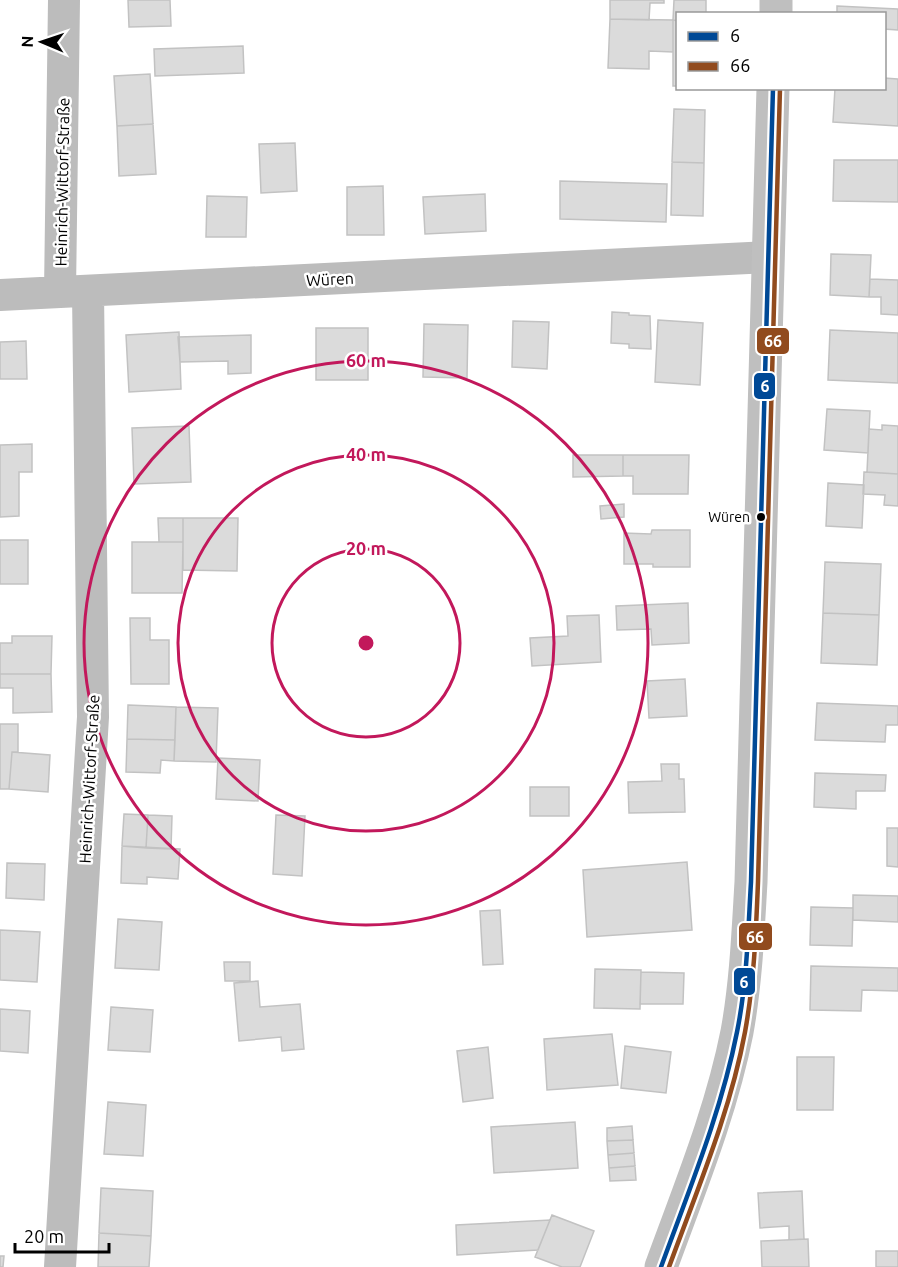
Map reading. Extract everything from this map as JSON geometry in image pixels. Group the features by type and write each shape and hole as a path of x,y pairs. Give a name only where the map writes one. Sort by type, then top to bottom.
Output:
{"street":[{"name":"Heinrich-Wittorf-Straße","path":"60,1267 93,717 64,0"},
{"path":"661,1267 722,1093 737,1032 746,973 751,870 773,90"},
{"name":"Würen","path":"0,295 768,257"}],"building":[{"path":"128,0 170,0 171,26 129,27"},
{"path":"610,0 664,0 664,3 650,3 649,20 610,19"},
{"path":"674,0 706,0 706,12 676,12 676,21 673,20"},
{"path":"837,6 898,9 898,30 886,29 886,12 837,12"},
{"path":"610,19 673,20 673,52 649,51 649,69 608,68"},
{"path":"673,20 676,21 676,86 673,86"},
{"path":"243,46 244,73 155,76 154,49"},
{"path":"150,74 153,124 117,126 114,76"},
{"path":"886,78 898,79 898,126 833,122 835,90 886,90"},
{"path":"674,109 705,110 704,163 672,162"},
{"path":"153,124 156,174 119,176 117,126"},
{"path":"295,143 297,191 261,193 259,144"},
{"path":"834,160 898,160 898,202 833,201"},
{"path":"672,162 704,163 703,216 671,215"},
{"path":"560,181 667,184 666,222 560,219"},
{"path":"383,186 384,235 347,235 347,187"},
{"path":"485,194 486,231 425,234 423,197"},
{"path":"207,196 247,197 246,237 206,237"},
{"path":"831,254 871,255 869,297 830,295"},
{"path":"870,279 898,280 898,315 881,314 881,297 869,297"},
{"path":"612,312 650,316 651,349 629,348 629,344 611,343"},
{"path":"658,320 703,323 700,385 655,382"},
{"path":"513,321 549,322 547,369 512,367"},
{"path":"424,324 468,325 467,378 423,377"},
{"path":"316,328 368,328 368,380 316,380"},
{"path":"830,330 898,333 898,383 828,380"},
{"path":"179,332 181,389 129,392 126,335"},
{"path":"251,335 251,373 228,374 228,361 180,362 178,337"},
{"path":"26,341 27,379 0,379 0,342"},
{"path":"827,409 870,411 868,453 824,450"},
{"path":"882,425 898,426 898,474 867,472 869,429 882,430"},
{"path":"189,426 191,482 134,484 132,428"},
{"path":"32,444 32,472 19,472 19,516 0,517 0,445"},
{"path":"573,455 623,455 623,476 573,477"},
{"path":"623,455 689,455 688,494 633,494 633,476 623,476"},
{"path":"864,472 898,474 898,506 884,505 885,495 863,494"},
{"path":"828,483 864,485 862,528 826,526"},
{"path":"624,504 624,517 601,519 600,506"},
{"path":"158,518 183,518 183,542 159,542"},
{"path":"183,518 238,518 237,571 183,570"},
{"path":"652,530 690,530 690,567 624,564 624,533 651,534"},
{"path":"0,540 28,540 28,584 0,584"},
{"path":"132,542 183,542 182,593 132,593"},
{"path":"825,562 881,564 879,615 823,613"},
{"path":"688,603 689,643 652,645 651,629 617,630 616,606"},
{"path":"823,613 879,615 877,665 821,663"},
{"path":"599,615 601,662 532,666 530,638 568,636 567,616"},
{"path":"130,618 150,618 150,640 169,640 169,684 131,684"},
{"path":"12,636 52,636 51,674 0,674 0,643 12,643"},
{"path":"0,674 51,674 52,712 13,713 13,688 0,688"},
{"path":"685,679 687,716 649,718 647,681"},
{"path":"817,703 898,706 898,725 886,725 885,742 815,740"},
{"path":"128,705 176,707 175,740 127,739"},
{"path":"176,707 218,708 216,762 174,761"},
{"path":"0,724 18,724 18,752 12,752 9,789 0,789"},
{"path":"127,739 175,740 174,761 161,760 160,773 126,772"},
{"path":"12,752 50,755 48,792 9,789"},
{"path":"218,758 260,760 258,801 216,799"},
{"path":"661,764 679,764 679,779 684,779 685,812 629,813 628,782 662,781"},
{"path":"815,773 886,775 885,791 856,791 856,809 814,807"},
{"path":"530,787 569,787 569,816 530,816"},
{"path":"124,814 148,815 146,848 122,846"},
{"path":"148,815 172,816 171,849 146,848"},
{"path":"276,815 305,816 302,876 273,874"},
{"path":"887,828 898,828 898,867 887,866"},
{"path":"122,846 180,849 178,879 147,877 147,884 121,883"},
{"path":"687,862 692,930 587,937 583,870"},
{"path":"7,863 45,864 44,900 6,898"},
{"path":"853,895 898,896 898,922 853,920"},
{"path":"811,907 853,908 852,946 810,945"},
{"path":"500,910 503,964 483,965 480,911"},
{"path":"118,919 162,922 159,970 115,968"},
{"path":"0,930 40,932 37,982 0,980"},
{"path":"224,962 250,962 250,981 225,981"},
{"path":"811,966 898,968 898,991 862,990 861,1011 810,1010"},
{"path":"595,969 641,970 640,1009 594,1008"},
{"path":"641,972 684,973 683,1004 640,1004"},
{"path":"258,981 260,1007 300,1004 304,1049 282,1051 281,1037 239,1041 234,983"},
{"path":"111,1007 153,1010 150,1052 108,1050"},
{"path":"0,1009 30,1011 28,1053 0,1051"},
{"path":"612,1034 618,1085 547,1090 544,1039"},
{"path":"625,1046 671,1052 666,1093 621,1088"},
{"path":"488,1047 493,1098 463,1102 457,1051"},
{"path":"797,1057 834,1057 833,1110 797,1110"},
{"path":"108,1102 146,1105 143,1156 104,1154"},
{"path":"575,1122 578,1168 494,1173 491,1127"},
{"path":"632,1126 633,1140 607,1141 607,1128"},
{"path":"633,1140 634,1153 608,1155 607,1141"},
{"path":"634,1153 635,1166 609,1168 608,1155"},
{"path":"635,1166 636,1180 610,1181 609,1168"},
{"path":"101,1188 153,1191 151,1236 99,1233"},
{"path":"802,1191 804,1239 789,1240 789,1226 760,1228 758,1193"},
{"path":"552,1215 594,1231 580,1267 562,1267 535,1257"},
{"path":"550,1220 538,1250 457,1255 456,1225"},
{"path":"99,1233 151,1236 149,1267 98,1267"},
{"path":"808,1239 809,1267 762,1267 761,1241"},
{"path":"876,1251 898,1251 898,1267 876,1267"},
{"path":"0,1256 4,1256 3,1267 0,1267"}],"transit line":[{"name":"6","path":"661,1267 704,1151 722,1092 737,1032 745,976 751,882 773,90"},
{"name":"66","path":"669,1267 731,1092 745,1032 753,976 758,882 780,90"}],"place":[{"name":"Würen","path":"761,517"}]}
